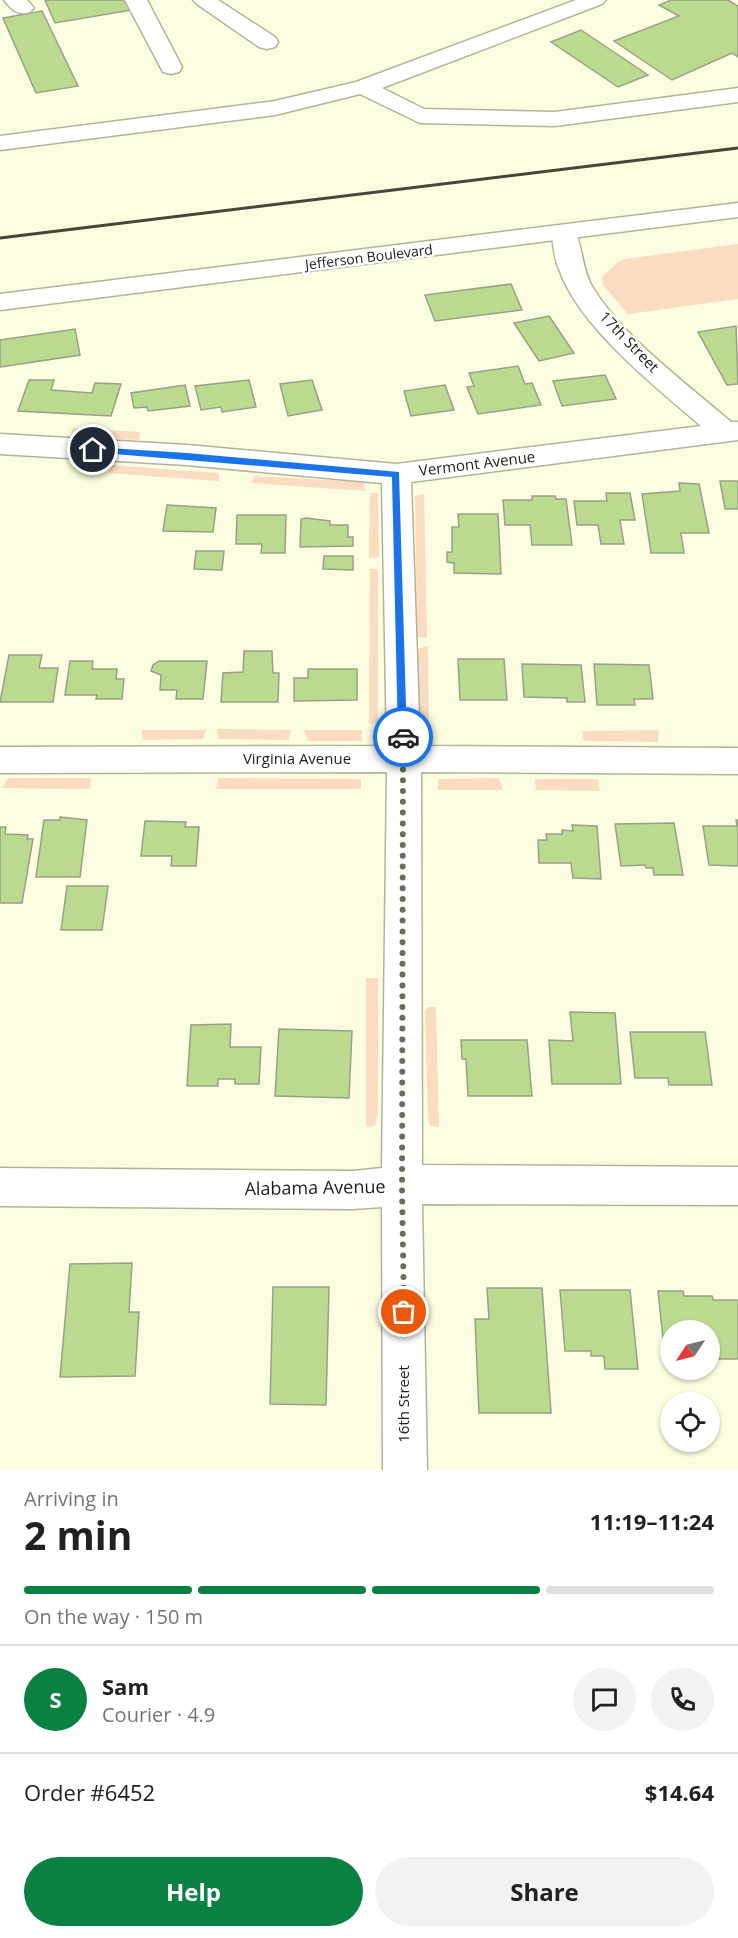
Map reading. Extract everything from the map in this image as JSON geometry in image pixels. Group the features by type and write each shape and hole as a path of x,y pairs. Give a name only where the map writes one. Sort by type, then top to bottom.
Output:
{"street":[{"path":"136,0 171,67"},
{"path":"0,143 275,108 363,87 595,0"},
{"path":"213,2 267,42"},
{"path":"363,87 420,116 555,119 738,95"},
{"name":"Jefferson Boulevard","path":"0,302 738,210"},
{"name":"17th Street","path":"564,233 572,270 590,302 635,352 731,432"},
{"name":"Vermont Avenue","path":"0,444 187,455 396,474 731,432"},
{"name":"16th Street","path":"396,474 404,759 402,1187 405,1470"},
{"name":"Virginia Avenue","path":"0,760 738,761"},
{"name":"Alabama Avenue","path":"0,1187 353,1190 436,1183 738,1186"}],"shaded area":[{"path":"738,244 738,299 628,314 603,285 602,277 618,262 625,259"},
{"path":"73,428 140,432 139,440 71,436"},
{"path":"111,465 217,473 219,481 108,473"},
{"path":"254,476 364,482 365,491 252,483"},
{"path":"370,493 378,493 379,557 369,558"},
{"path":"424,494 427,638 417,637 415,496"},
{"path":"370,569 378,569 378,723 369,724"},
{"path":"428,646 429,725 420,725 417,649"},
{"path":"217,729 292,730 288,740 218,739"},
{"path":"141,730 206,730 203,739 144,740"},
{"path":"304,730 362,730 362,741 308,741"},
{"path":"659,730 658,742 584,741 582,731"},
{"path":"8,778 91,778 90,789 2,788"},
{"path":"218,778 361,779 361,789 216,789"},
{"path":"499,778 503,790 438,790 438,779"},
{"path":"535,779 598,779 600,791 536,790"},
{"path":"366,978 378,978 378,1113 375,1126 366,1127"},
{"path":"428,1007 436,1007 439,1127 430,1126 428,1120 425,1011"}],"building":[{"path":"45,0 127,0 132,10 55,23"},
{"path":"671,0 728,0 738,6 738,57 732,53 672,80 614,41 679,16 659,5"},
{"path":"42,11 78,86 36,93 3,18"},
{"path":"581,30 648,75 618,87 551,42"},
{"path":"511,284 522,310 435,321 425,295"},
{"path":"549,316 574,353 539,361 514,323"},
{"path":"736,326 738,384 727,385 698,332"},
{"path":"75,329 80,355 0,367 0,340"},
{"path":"518,366 525,384 532,383 541,405 478,414 467,387 474,386 469,373"},
{"path":"605,375 616,399 562,406 553,381"},
{"path":"29,380 54,380 51,390 92,393 95,383 121,384 111,416 18,411"},
{"path":"249,380 256,407 222,412 221,407 201,410 195,386"},
{"path":"312,380 322,410 288,416 280,384"},
{"path":"185,385 190,406 148,411 147,407 134,408 131,393"},
{"path":"445,385 454,410 411,416 404,391"},
{"path":"720,481 738,481 738,509 725,509"},
{"path":"679,483 699,484 709,533 681,533 684,553 651,553 642,494 680,491"},
{"path":"606,493 630,493 635,520 620,520 624,544 601,544 598,525 577,525 574,501 607,501"},
{"path":"532,496 555,496 556,499 566,499 572,545 532,545 530,525 505,525 503,500 532,500"},
{"path":"167,505 216,508 213,532 163,531"},
{"path":"458,514 498,514 501,574 454,573 454,563 447,562 447,552 452,552 452,527 459,527"},
{"path":"237,515 286,515 285,553 261,553 262,544 236,544"},
{"path":"301,519 330,521 330,525 348,525 348,537 353,537 353,546 300,547"},
{"path":"196,551 224,551 222,570 194,569"},
{"path":"324,556 353,556 353,570 323,569"},
{"path":"244,651 272,651 273,673 279,673 278,702 221,702 223,673 243,672"},
{"path":"9,655 42,655 39,668 58,668 53,702 0,702"},
{"path":"458,659 504,659 507,700 460,700"},
{"path":"70,661 93,661 92,669 117,669 116,679 124,679 122,699 96,699 97,695 65,695"},
{"path":"159,661 207,661 203,699 176,699 177,690 160,690 161,675 151,671 153,665"},
{"path":"522,664 581,665 585,702 567,702 567,698 524,697"},
{"path":"594,664 649,665 653,699 634,699 635,705 597,705"},
{"path":"308,669 357,669 357,700 294,701 294,678 308,678"},
{"path":"60,817 87,820 80,877 36,877 44,820 60,820"},
{"path":"736,820 738,820 738,866 709,865 703,826 737,826"},
{"path":"145,821 186,822 185,827 199,827 196,866 171,866 172,856 141,856"},
{"path":"674,823 683,875 654,875 653,868 646,868 645,865 621,866 615,824"},
{"path":"572,825 597,826 601,879 573,878 571,863 539,863 538,840 547,840 546,834 562,834 562,830 573,831"},
{"path":"0,827 6,827 5,834 28,835 27,839 33,839 22,903 0,903"},
{"path":"67,886 108,886 102,930 61,930"},
{"path":"570,1012 615,1013 621,1084 552,1084 549,1040 573,1041"},
{"path":"231,1024 230,1047 261,1047 259,1084 235,1084 235,1079 218,1079 218,1086 187,1086 191,1025"},
{"path":"279,1029 352,1031 349,1098 275,1096"},
{"path":"630,1032 705,1032 712,1085 669,1085 668,1078 635,1078"},
{"path":"461,1040 527,1040 532,1096 468,1096 466,1059 462,1059"},
{"path":"132,1263 129,1312 139,1312 135,1376 60,1377 70,1264"},
{"path":"273,1287 329,1287 326,1405 270,1404"},
{"path":"487,1288 542,1288 551,1413 479,1413 475,1319 489,1319"},
{"path":"560,1290 630,1290 638,1369 605,1369 604,1356 591,1356 591,1351 565,1351"},
{"path":"658,1291 683,1291 684,1296 712,1296 713,1300 738,1300 738,1359 720,1359 720,1320 661,1320"}],"railway":[{"path":"0,238 738,148"}],"way so far":[{"path":"403,737 404,1312"}],"route":[{"path":"93,450 187,455 396,474 403,737"}]}
